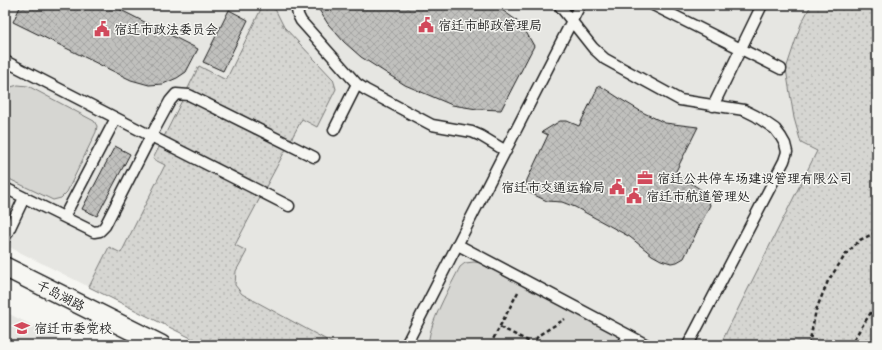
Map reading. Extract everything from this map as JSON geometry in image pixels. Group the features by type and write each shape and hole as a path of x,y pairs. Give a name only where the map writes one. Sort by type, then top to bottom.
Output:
{"street":[{"name":"千岛湖路","path":"5,267 161,345"}],"lane":[{"path":"296,5 301,21 357,84 432,125 472,132 506,151"},
{"path":"559,5 593,48 605,59 680,100 744,110 756,116 771,127 781,137 785,144 786,152 784,160 688,345"},
{"path":"406,345 580,5"},
{"path":"653,5 782,69"},
{"path":"713,106 762,5"},
{"path":"6,65 116,118 289,206"},
{"path":"334,130 357,84"},
{"path":"5,188 94,232 100,231 105,226 170,100 176,94 189,95 314,157"},
{"path":"64,217 116,118"},
{"path":"5,238 24,198"},
{"path":"458,245 647,345"},
{"path":"622,345 628,335"}],"path":[{"path":"808,345 816,310 828,281 846,254 860,240 877,232"},
{"path":"490,345 524,280"},
{"path":"850,345 877,304"},
{"path":"500,327 531,344 539,335 581,310"}],"shaded area":[{"path":"5,5 877,5 877,345 205,345 5,245"},
{"path":"263,5 273,5 284,27 333,79 336,89 317,127 302,119 235,245 247,251 236,271 235,285 242,294 336,345 205,345 89,287 109,247 121,253 165,165 153,159 199,66 226,80"},
{"path":"811,5 877,5 877,345 720,345 817,151 801,143 794,118 786,69 801,24"},
{"path":"18,85 28,86 94,121 97,126 96,132 67,192 61,198 53,200 5,177 5,94 11,87"},
{"path":"465,263 482,263 637,345 429,345 431,328 460,267"},
{"name":"宿迁市委党校","path":"5,312 73,345 5,345"}],"building":[{"path":"21,5 111,5 198,49 186,72 163,84 149,85 131,80 13,22"},
{"path":"316,5 495,5 516,20 526,32 534,46 501,110 477,109 452,105 405,85 361,57 344,42 328,24"},
{"path":"229,10 248,20 223,71 203,62"},
{"path":"599,85 642,112 665,123 698,127 675,173 706,194 710,205 684,258 677,262 671,263 661,260 652,255 630,237 575,207 562,202 547,201 527,190 527,180 548,135 542,132 560,121 567,121 579,126"},
{"path":"115,146 130,154 97,216 82,209"}],"place":[{"name":"宿迁市邮政管理局","path":"426,25"},
{"name":"宿迁市政法委员会","path":"102,29"},
{"name":"宿迁公共停车场建设管理有限公司","path":"645,178"},
{"name":"宿迁市交通运输局","path":"617,187"},
{"name":"宿迁市航道管理处","path":"634,196"},
{"name":"宿迁市委党校","path":"22,328"}]}
